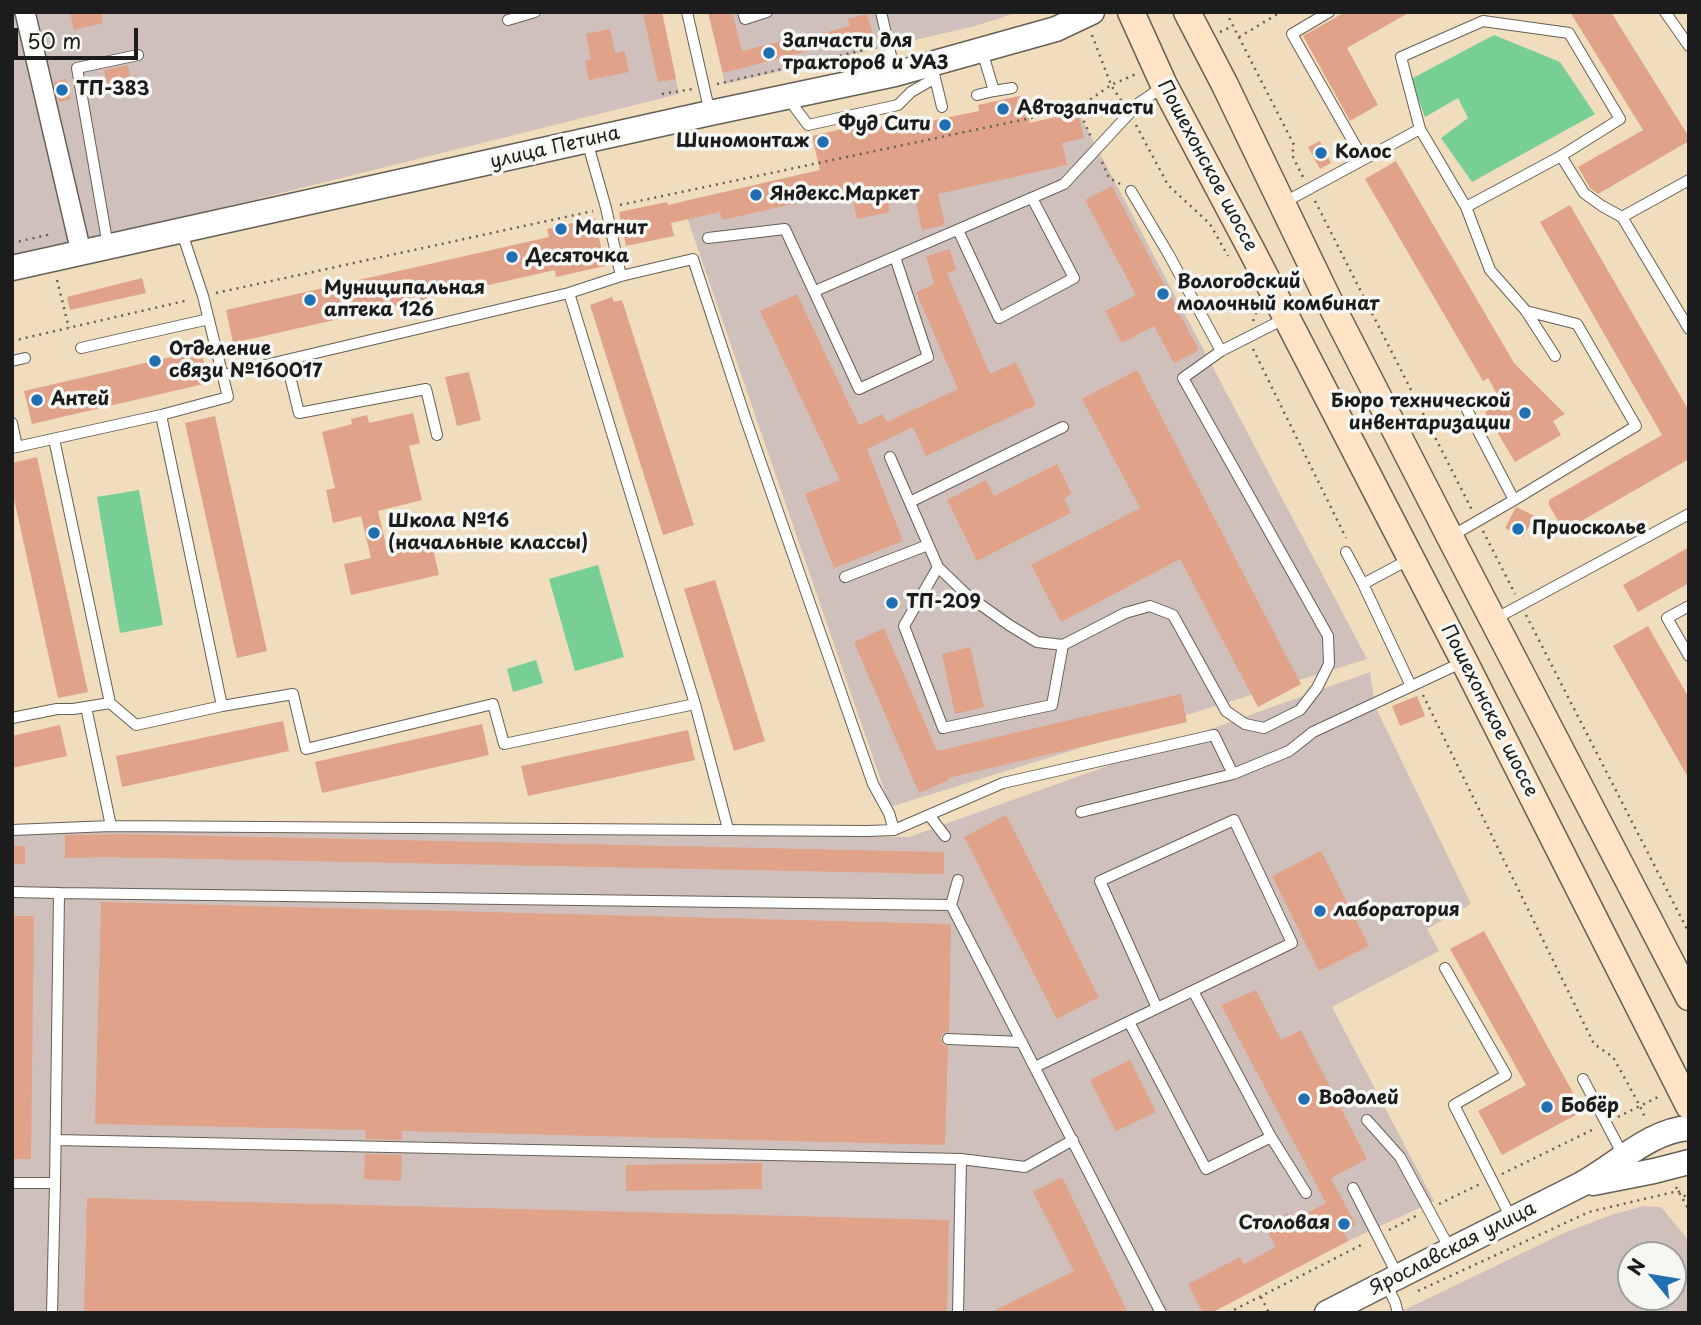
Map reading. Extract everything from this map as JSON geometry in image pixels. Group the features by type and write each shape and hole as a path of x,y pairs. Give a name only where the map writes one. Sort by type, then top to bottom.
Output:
{"main road":[{"name":"Пошехонское шоссе","path":"1131,12 1160,75 1464,661 1689,1106"},
{"path":"1187,12 1327,297 1450,537 1685,979"},
{"path":"1286,317 1327,297"},
{"path":"1661,1053 1680,1059 1689,1058"}],"street":[{"path":"25,12 81,252"},
{"name":"улица Петина","path":"12,268 710,113 895,74 933,71 982,50 1056,29 1088,14"},
{"name":"Ярославская улица","path":"1327,1313 1393,1287 1450,1249 1579,1186 1653,1139 1670,1131 1689,1128"},
{"name":"Ярославская улица","path":"1579,1186 1689,1162"}],"lane":[{"path":"508,20 535,12"},
{"path":"687,12 710,113"},
{"path":"743,12 745,19 767,12"},
{"path":"881,12 895,74"},
{"path":"1329,12 1293,34 1363,159"},
{"path":"1665,12 1689,46"},
{"path":"1466,208 1561,156 1620,119 1569,33 1483,21 1401,57 1420,129 1466,208 1490,270 1526,311 1555,356"},
{"path":"982,50 994,91"},
{"path":"108,246 77,68 138,55"},
{"path":"786,97 808,125 898,105 933,71 942,107"},
{"path":"815,291 1064,184 1139,103 1160,75"},
{"path":"977,95 1012,88"},
{"path":"1282,203 1420,129"},
{"path":"587,141 621,276"},
{"path":"1561,156 1584,193 1622,217 1689,329"},
{"path":"1622,217 1689,180"},
{"path":"1130,191 1222,351"},
{"path":"958,230 999,318 1074,278 1032,198"},
{"path":"708,237 785,229 859,389 928,357 895,257"},
{"path":"12,423 15,447 161,415 228,397 203,296 181,230"},
{"path":"223,375 569,293 621,276 692,259 873,784 894,830"},
{"path":"569,293 695,704 728,829"},
{"path":"1450,537 1636,426 1577,324 1526,311"},
{"path":"890,457 938,566 967,595 1037,642 1063,645 1125,613 1150,606 1172,615 1226,711 1245,724 1264,728 1300,710 1317,688 1329,664 1328,635 1183,378 1222,351 1286,317"},
{"path":"81,348 209,319"},
{"path":"12,361 25,358"},
{"path":"286,360 299,413 426,389 437,435"},
{"path":"1464,404 1514,500"},
{"path":"161,415 222,706"},
{"path":"910,502 1063,427"},
{"path":"54,439 110,703 136,725 293,694 306,749 493,704 504,744 695,704"},
{"path":"1493,620 1689,514"},
{"path":"845,578 928,545"},
{"path":"1348,548 1363,584 1414,685"},
{"path":"1363,584 1411,559"},
{"path":"938,566 904,626 943,728 1052,705 1063,645"},
{"path":"1689,606 1667,618 1689,656"},
{"path":"1081,812 1233,774 1289,751 1313,732 1464,661"},
{"path":"12,718 110,703"},
{"path":"86,707 111,826"},
{"path":"12,830 111,826 894,830 1003,783 1214,735 1233,774"},
{"path":"929,815 945,836"},
{"path":"1035,1067 1292,943 1234,820 1100,881 1157,1008"},
{"path":"958,880 951,905 1161,1313"},
{"path":"12,892 951,905"},
{"path":"52,1313 60,893"},
{"path":"1445,968 1506,1075 1454,1105 1511,1219"},
{"path":"1193,991 1271,1137 1306,1193"},
{"path":"1129,1022 1206,1169 1271,1137"},
{"path":"948,1039 1022,1042"},
{"path":"1583,1079 1624,1157"},
{"path":"1367,1120 1400,1157 1450,1249"},
{"path":"56,1140 961,1159 1025,1167 1073,1140"},
{"path":"958,1313 961,1159"},
{"path":"12,1183 55,1184"},
{"path":"1353,1188 1377,1236 1398,1313"}],"path":[{"path":"1226,12 1294,145 1292,155 1309,189 1689,933"},
{"path":"1239,37 1281,12"},
{"path":"1088,14 1111,85 1130,113 1168,185 1210,223 1230,259"},
{"path":"1202,42 1233,26"},
{"path":"662,94 705,87 889,44"},
{"path":"12,341 203,296 1078,108 1111,85 1160,75"},
{"path":"1258,307 1247,337 1348,548"},
{"path":"1414,685 1594,1044 1614,1057 1640,1106"},
{"path":"1227,1313 1429,1209 1658,1097"},
{"path":"1393,1287 1589,1212 1678,1191 1689,1199"},
{"path":"1260,1297 1269,1313"}],"shaded area":[{"path":"12,12 16,12 70,247 12,259"},
{"path":"34,12 662,12 679,94 88,241"},
{"path":"708,12 1019,12 975,26 725,84"},
{"name":"Вологодский молочный комбинат","path":"1078,112 1367,659 890,807 688,220 684,201"},
{"path":"1370,672 1375,706 1471,904 1427,929 1439,951 1332,1007 1434,1201 1348,1241 1211,1313 12,1313 12,829 108,825 909,837"},
{"path":"1644,1206 1661,1207 1689,1241 1689,1313 1398,1313 1564,1233"}],"green space":[{"path":"1494,35 1560,62 1595,114 1472,182 1441,138 1468,118 1458,98 1425,117 1411,79"},
{"path":"139,490 163,625 120,633 97,497"},
{"path":"598,565 624,657 575,671 549,579"},
{"path":"536,660 543,683 513,692 507,669"}],"building":[{"path":"70,12 101,12 103,23 74,30"},
{"path":"643,12 662,12 676,79 658,82"},
{"path":"708,12 732,12 742,51 850,26 848,19 867,14 873,34 723,73"},
{"path":"1345,12 1410,12 1347,48 1378,105 1350,121 1303,36"},
{"path":"1570,12 1611,12 1689,137 1689,141 1598,194 1590,188 1578,167 1643,130"},
{"path":"610,29 615,53 625,51 629,72 589,80 585,61 591,60 586,34"},
{"path":"128,65 133,90 109,95 104,70"},
{"name":"ТП-383","path":"66,79 71,99 59,102 54,82"},
{"path":"1024,95 1030,123 1078,112 1084,138 1062,143 1067,165 938,194 945,225 922,230 915,199 888,205 890,212 857,219 851,191 722,220 720,212 671,223 674,236 626,246 619,212 667,202 668,205 820,170 812,136 859,125 860,130 914,119 915,124 979,111 978,105"},
{"path":"1320,141 1331,163 1320,169 1308,147"},
{"path":"1396,161 1514,363 1565,414 1553,421 1561,435 1515,462 1485,412 1502,403 1488,378 1483,381 1365,179"},
{"path":"1112,186 1199,350 1174,363 1154,326 1122,343 1105,311 1136,295 1085,200"},
{"path":"1570,205 1689,411 1689,459 1564,531 1549,505 1549,500 1662,435 1540,222"},
{"path":"595,218 605,266 556,277 555,270 233,343 226,310 549,237 547,229"},
{"path":"950,249 956,270 947,273 990,374 1016,362 1036,405 926,456 913,427 867,449 903,541 834,568 805,494 840,480 760,311 797,294 859,425 883,414 887,422 958,389 916,292 934,284 926,256"},
{"path":"142,278 146,293 70,310 67,297"},
{"path":"612,297 614,302 622,300 694,525 663,535 590,305"},
{"path":"201,350 208,383 32,424 24,391"},
{"path":"1137,370 1301,684 1258,707 1180,559 1061,622 1031,565 1140,508 1082,399"},
{"path":"469,372 481,420 457,426 445,377"},
{"path":"413,413 420,443 409,446 422,500 378,511 388,554 432,544 439,575 351,595 344,564 371,558 361,516 333,523 326,490 335,488 322,432 352,424 351,419 367,415 369,423"},
{"path":"215,416 267,651 237,658 185,423"},
{"path":"37,457 88,692 58,698 12,490 12,463"},
{"path":"1057,464 1072,494 1064,498 1071,513 977,561 947,500 986,480 994,496"},
{"path":"1516,507 1535,516 1523,537 1505,528"},
{"path":"1689,547 1689,583 1638,612 1623,585"},
{"path":"715,580 765,741 734,751 684,589"},
{"path":"1648,626 1689,698 1689,779 1613,646"},
{"path":"884,628 937,751 1181,694 1187,722 948,778 949,780 919,793 854,642"},
{"path":"970,647 984,707 955,714 942,654"},
{"path":"1417,696 1425,716 1400,726 1392,706"},
{"path":"283,721 289,751 122,787 116,756"},
{"path":"482,724 489,755 322,793 315,762"},
{"path":"60,725 67,756 12,768 12,736"},
{"path":"688,730 695,760 528,796 521,766"},
{"path":"1006,815 1099,997 1057,1019 964,837"},
{"path":"124,834 944,852 944,874 65,858 65,835"},
{"path":"12,846 25,846 25,864 12,864"},
{"name":"лаборатория","path":"1321,851 1369,946 1319,971 1272,876"},
{"path":"101,902 951,924 949,1032 942,1034 941,1039 943,1045 948,1046 945,1145 402,1131 402,1140 365,1139 366,1130 95,1124"},
{"path":"12,916 34,916 31,1159 12,1159"},
{"path":"1484,931 1583,1111 1502,1155 1478,1111 1526,1085 1450,949"},
{"path":"1256,990 1281,1040 1301,1030 1367,1159 1331,1178 1356,1225 1344,1232 1348,1241 1211,1313 1203,1313 1188,1284 1240,1257 1244,1264 1276,1247 1264,1226 1288,1213 1292,1221 1326,1203 1221,1005"},
{"path":"1130,1060 1156,1112 1116,1131 1090,1080"},
{"path":"365,1154 402,1155 401,1181 364,1179"},
{"path":"762,1163 762,1189 626,1191 626,1165"},
{"path":"1062,1177 1128,1313 989,1313 1074,1271 1033,1192"},
{"path":"87,1198 949,1220 947,1313 84,1313"}],"place":[{"name":"Запчасти для тракторов и УАЗ","path":"769,53"},
{"name":"ТП-383","path":"62,90"},
{"name":"Автозапчасти","path":"1003,109"},
{"name":"Фуд Сити","path":"945,125"},
{"name":"Шиномонтаж","path":"823,142"},
{"name":"Колос","path":"1321,153"},
{"name":"Яндекс.Маркет","path":"756,195"},
{"name":"Магнит","path":"561,229"},
{"name":"Десяточка","path":"512,257"},
{"name":"Вологодский молочный комбинат","path":"1163,294"},
{"name":"Муниципальная аптека 126","path":"310,300"},
{"name":"Отделение связи №160017","path":"155,361"},
{"name":"Антей","path":"37,400"},
{"name":"Бюро технической инвентаризации","path":"1525,413"},
{"name":"Приосколье","path":"1518,529"},
{"name":"Школа №16 (начальные классы)","path":"374,533"},
{"name":"ТП-209","path":"892,603"},
{"name":"лаборатория","path":"1320,911"},
{"name":"Водолей","path":"1304,1099"},
{"name":"Бобёр","path":"1547,1107"},
{"name":"Столовая","path":"1344,1224"}]}
